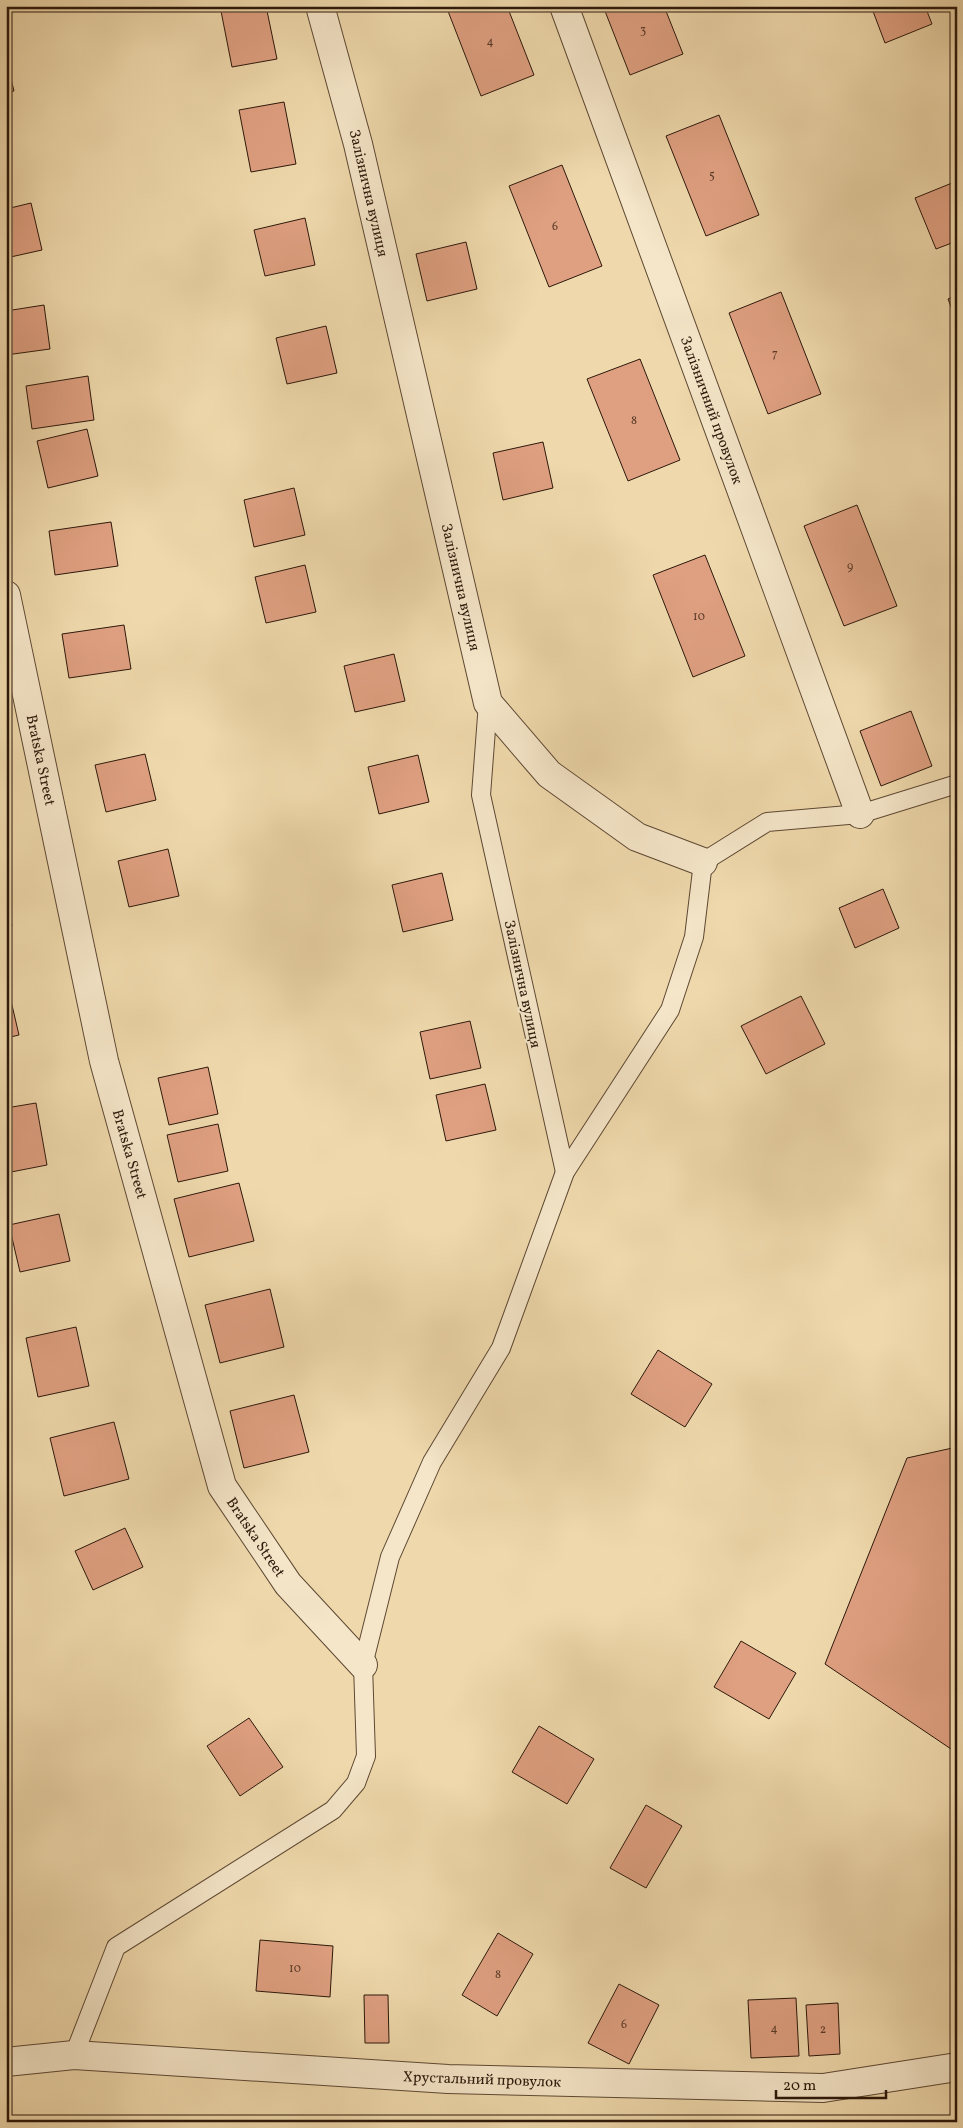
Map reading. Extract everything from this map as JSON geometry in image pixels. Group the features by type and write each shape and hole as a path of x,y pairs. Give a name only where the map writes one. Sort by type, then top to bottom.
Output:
{"street":[{"name":"Залізнична вулиця","path":"320,6 358,144 488,703"},
{"name":"Залізничний провулок","path":"564,6 860,814"},
{"name":"Bratska Street","path":"6,596 104,1062 222,1486 288,1584 363,1665"},
{"path":"488,703 549,774 638,837 703,862"},
{"name":"Хрустальний провулок","path":"6,2062 74,2055 448,2079 823,2088 957,2067"}],"lane":[{"name":"Залізнична вулиця","path":"488,703 481,795 564,1172"},
{"path":"74,2055 116,1947 333,1810 356,1783 366,1756 363,1665 390,1557 432,1462 501,1348 564,1172 670,1010 694,937 703,862 767,822 860,814 957,784"}],"building":[{"path":"220,6 266,6 277,59 232,67"},
{"path":"446,6 507,6 534,75 481,96"},
{"path":"603,6 664,6 683,54 630,75"},
{"path":"871,6 925,6 932,24 885,43"},
{"path":"6,59 14,91 6,93"},
{"path":"284,102 296,164 251,172 239,110"},
{"path":"719,115 759,215 706,236 666,136"},
{"path":"562,165 602,266 549,287 509,186"},
{"path":"957,181 957,241 936,249 915,198"},
{"path":"31,203 42,250 6,258 6,209"},
{"path":"305,218 315,265 265,276 254,230"},
{"path":"466,242 477,289 427,301 416,254"},
{"path":"781,292 821,394 768,414 729,313"},
{"path":"957,295 957,322 948,299"},
{"path":"44,305 50,349 6,355 6,311"},
{"path":"326,326 337,373 287,384 276,338"},
{"path":"640,359 680,460 628,481 587,379"},
{"path":"88,376 94,420 32,429 26,386"},
{"path":"87,429 98,476 48,488 37,441"},
{"path":"543,442 553,488 503,500 493,453"},
{"path":"294,488 305,535 254,547 244,500"},
{"path":"857,505 897,606 844,626 804,526"},
{"path":"111,522 118,566 55,575 49,531"},
{"path":"705,555 745,656 693,677 653,575"},
{"path":"305,565 316,612 266,623 255,577"},
{"path":"124,625 131,669 69,678 62,634"},
{"path":"394,654 405,701 355,712 344,666"},
{"path":"911,711 932,766 881,786 860,731"},
{"path":"145,754 156,800 106,812 95,765"},
{"path":"418,755 429,802 379,814 368,767"},
{"path":"168,849 179,896 129,907 118,861"},
{"path":"442,873 453,920 403,932 392,885"},
{"path":"6,888 12,926 6,927"},
{"path":"883,889 899,928 855,948 839,908"},
{"path":"8,988 19,1035 6,1038 6,989"},
{"path":"801,996 825,1044 766,1074 741,1026"},
{"path":"470,1021 481,1068 430,1079 420,1032"},
{"path":"208,1067 218,1114 169,1125 158,1078"},
{"path":"485,1084 496,1130 446,1141 436,1095"},
{"path":"36,1103 47,1165 6,1173 6,1108"},
{"path":"218,1124 228,1171 178,1182 167,1135"},
{"path":"239,1183 254,1241 189,1257 174,1199"},
{"path":"59,1214 70,1261 20,1272 9,1225"},
{"path":"270,1289 284,1347 220,1363 205,1305"},
{"path":"76,1327 89,1386 38,1397 26,1338"},
{"path":"658,1350 712,1384 685,1427 631,1394"},
{"path":"294,1395 309,1452 244,1468 230,1411"},
{"path":"114,1422 129,1479 64,1496 50,1438"},
{"path":"957,1447 957,1753 825,1664 907,1458"},
{"path":"125,1528 143,1567 93,1590 75,1551"},
{"path":"741,1641 796,1673 769,1719 714,1687"},
{"path":"249,1718 283,1767 240,1796 207,1746"},
{"path":"539,1726 594,1759 567,1804 512,1772"},
{"path":"646,1805 682,1826 646,1888 610,1868"},
{"path":"498,1933 533,1954 497,2016 462,1995"},
{"path":"260,1940 333,1946 330,1997 256,1991"},
{"path":"619,1984 659,2005 629,2064 588,2043"},
{"path":"364,1995 388,1995 389,2043 365,2043"},
{"path":"796,1998 799,2056 751,2058 748,2000"},
{"path":"838,2003 840,2054 809,2056 806,2005"}]}
